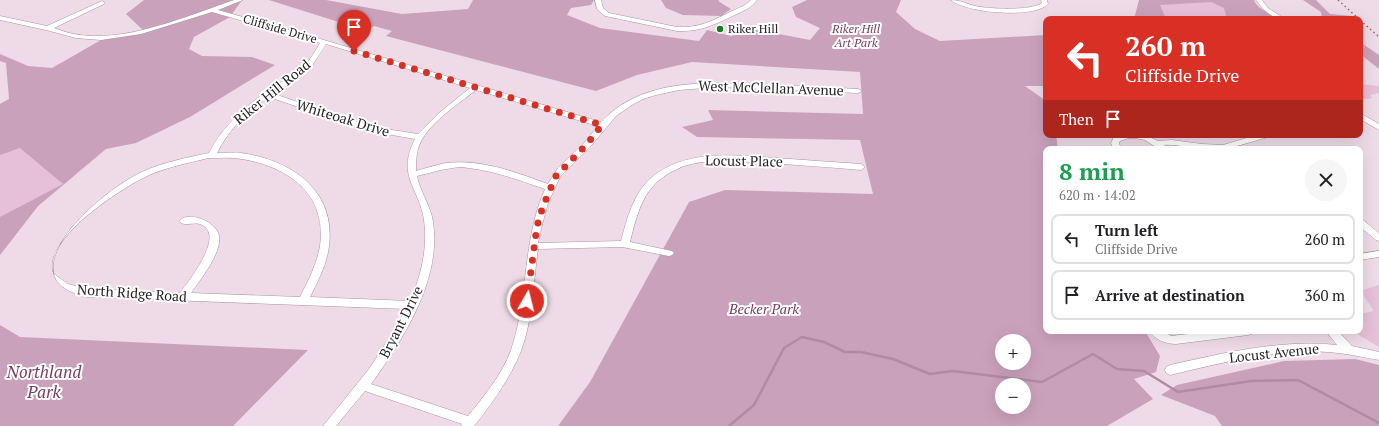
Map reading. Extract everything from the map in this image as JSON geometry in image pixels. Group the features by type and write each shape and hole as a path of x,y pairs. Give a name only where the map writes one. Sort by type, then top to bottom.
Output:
{"street":[{"path":"0,18 48,28 64,35 79,37 115,36 155,28 240,0"},
{"path":"598,0 598,5 602,12 607,15 688,30 716,23 737,11 748,8 754,0"},
{"path":"954,0 974,8 994,10 1041,7 1045,4 1044,0"},
{"path":"1259,0 1266,9 1277,16"},
{"path":"48,28 102,4"},
{"name":"Cliffside Drive","path":"211,10 602,125"},
{"name":"Riker Hill Road","path":"212,155 217,143 234,121 268,94 308,66 324,42"},
{"name":"West McClellan Avenue","path":"468,424 496,387 516,352 525,315 537,226 543,206 556,176 587,144 602,125 621,109 638,99 655,93 684,87 718,85 858,91"},
{"name":"Bryant Drive","path":"329,426 364,386 388,352 420,290 427,265 430,237 425,206 413,182 412,157 415,145 432,123 475,87"},
{"name":"Whiteoak Drive","path":"268,94 372,129 420,137"},
{"path":"1363,117 1379,128"},
{"path":"1363,124 1372,122"},
{"path":"1116,146 1115,143 1120,138"},
{"path":"1145,138 1161,146 1172,142 1196,146"},
{"path":"1229,146 1255,138"},
{"path":"212,155 244,157 271,164 294,175 303,182 317,199 326,225 327,237 320,262 304,300"},
{"name":"North Ridge Road","path":"212,155 182,161 157,169 133,179 98,200 76,220 56,244 50,254 48,270 52,278 62,286 75,291 88,293 412,305"},
{"name":"Locust Place","path":"625,244 634,212 642,195 653,180 671,169 684,164 706,159 725,158 861,167"},
{"path":"412,175 446,166 482,166 494,168 551,188"},
{"path":"183,296 207,262 211,252 214,234 212,229 203,222 184,220"},
{"path":"1363,225 1379,238"},
{"path":"535,246 605,243 625,244 669,253"},
{"path":"1363,257 1379,254"},
{"path":"1160,334 1169,340 1224,334"},
{"path":"1326,334 1344,349"},
{"path":"1333,334 1344,349"},
{"name":"Locust Avenue","path":"1170,370 1220,358 1306,347 1344,349 1379,356"},
{"path":"364,386 468,424"}],"shaded area":[{"path":"1153,0 1244,0 1252,16 1149,16"},
{"path":"1363,84 1379,86 1379,93 1370,95 1372,98 1363,98"},
{"path":"9,99 73,177 38,206 0,255 0,104"},
{"path":"1379,285 1379,347 1357,334 1363,334 1363,313 1374,311 1364,296 1363,290"}],"green space":[{"path":"144,0 242,0 230,17 194,37 189,49 202,56 252,57 275,65 190,117 136,143 106,149 38,206 0,255 0,217 63,184 20,148 0,155 0,104 9,99 6,63 0,61 0,54 28,66 52,68 101,40 145,32 126,14"},
{"name":"Becker Park","path":"269,0 326,0 402,14 468,9 473,0 594,0 591,5 571,8 567,15 600,28 699,41 707,30 731,36 753,29 810,40 820,28 796,17 792,7 807,0 901,0 896,12 915,29 940,41 1043,35 1043,86 1025,86 1043,99 1043,138 1056,138 1058,146 1043,146 1043,334 1147,334 1160,356 1156,372 1134,379 1153,399 1107,426 558,426 590,382 689,202 725,190 873,194 860,140 697,137 682,127 713,120 708,110 863,114 860,72 692,62 637,75 596,91 386,36 392,31 374,26 367,31"},
{"path":"661,0 720,0 718,1 731,9 721,16 683,15 666,8"},
{"path":"1139,0 1254,0 1258,6 1273,16 1226,16 1224,8 1211,2 1160,5 1165,16 1135,16"},
{"path":"1303,0 1316,0 1330,14 1352,16 1322,16 1321,12"},
{"path":"1363,44 1379,55 1379,69 1363,56"},
{"name":"Northland Park","path":"0,325 20,337 308,350 233,426 0,426"},
{"path":"1355,359 1379,365 1379,426 1222,426 1215,416 1161,395 1177,385 1284,361"}],"waterway":[{"path":"729,426 754,405 784,348 802,337 824,342 845,352 861,352 893,359 930,374 953,371 1042,382 1093,354 1117,369 1144,371 1178,392 1251,381 1298,380 1379,423"}],"railway":[{"path":"1338,0 1356,16"},
{"path":"1363,23 1379,37"}],"place":[{"name":"Riker Hill","path":"720,29"}],"route":[{"path":"354,51 602,125 587,144 556,176 543,206 537,226 527,301"}],"park label":[{"name":"Riker Hill Art Park","path":"856,36"}]}
